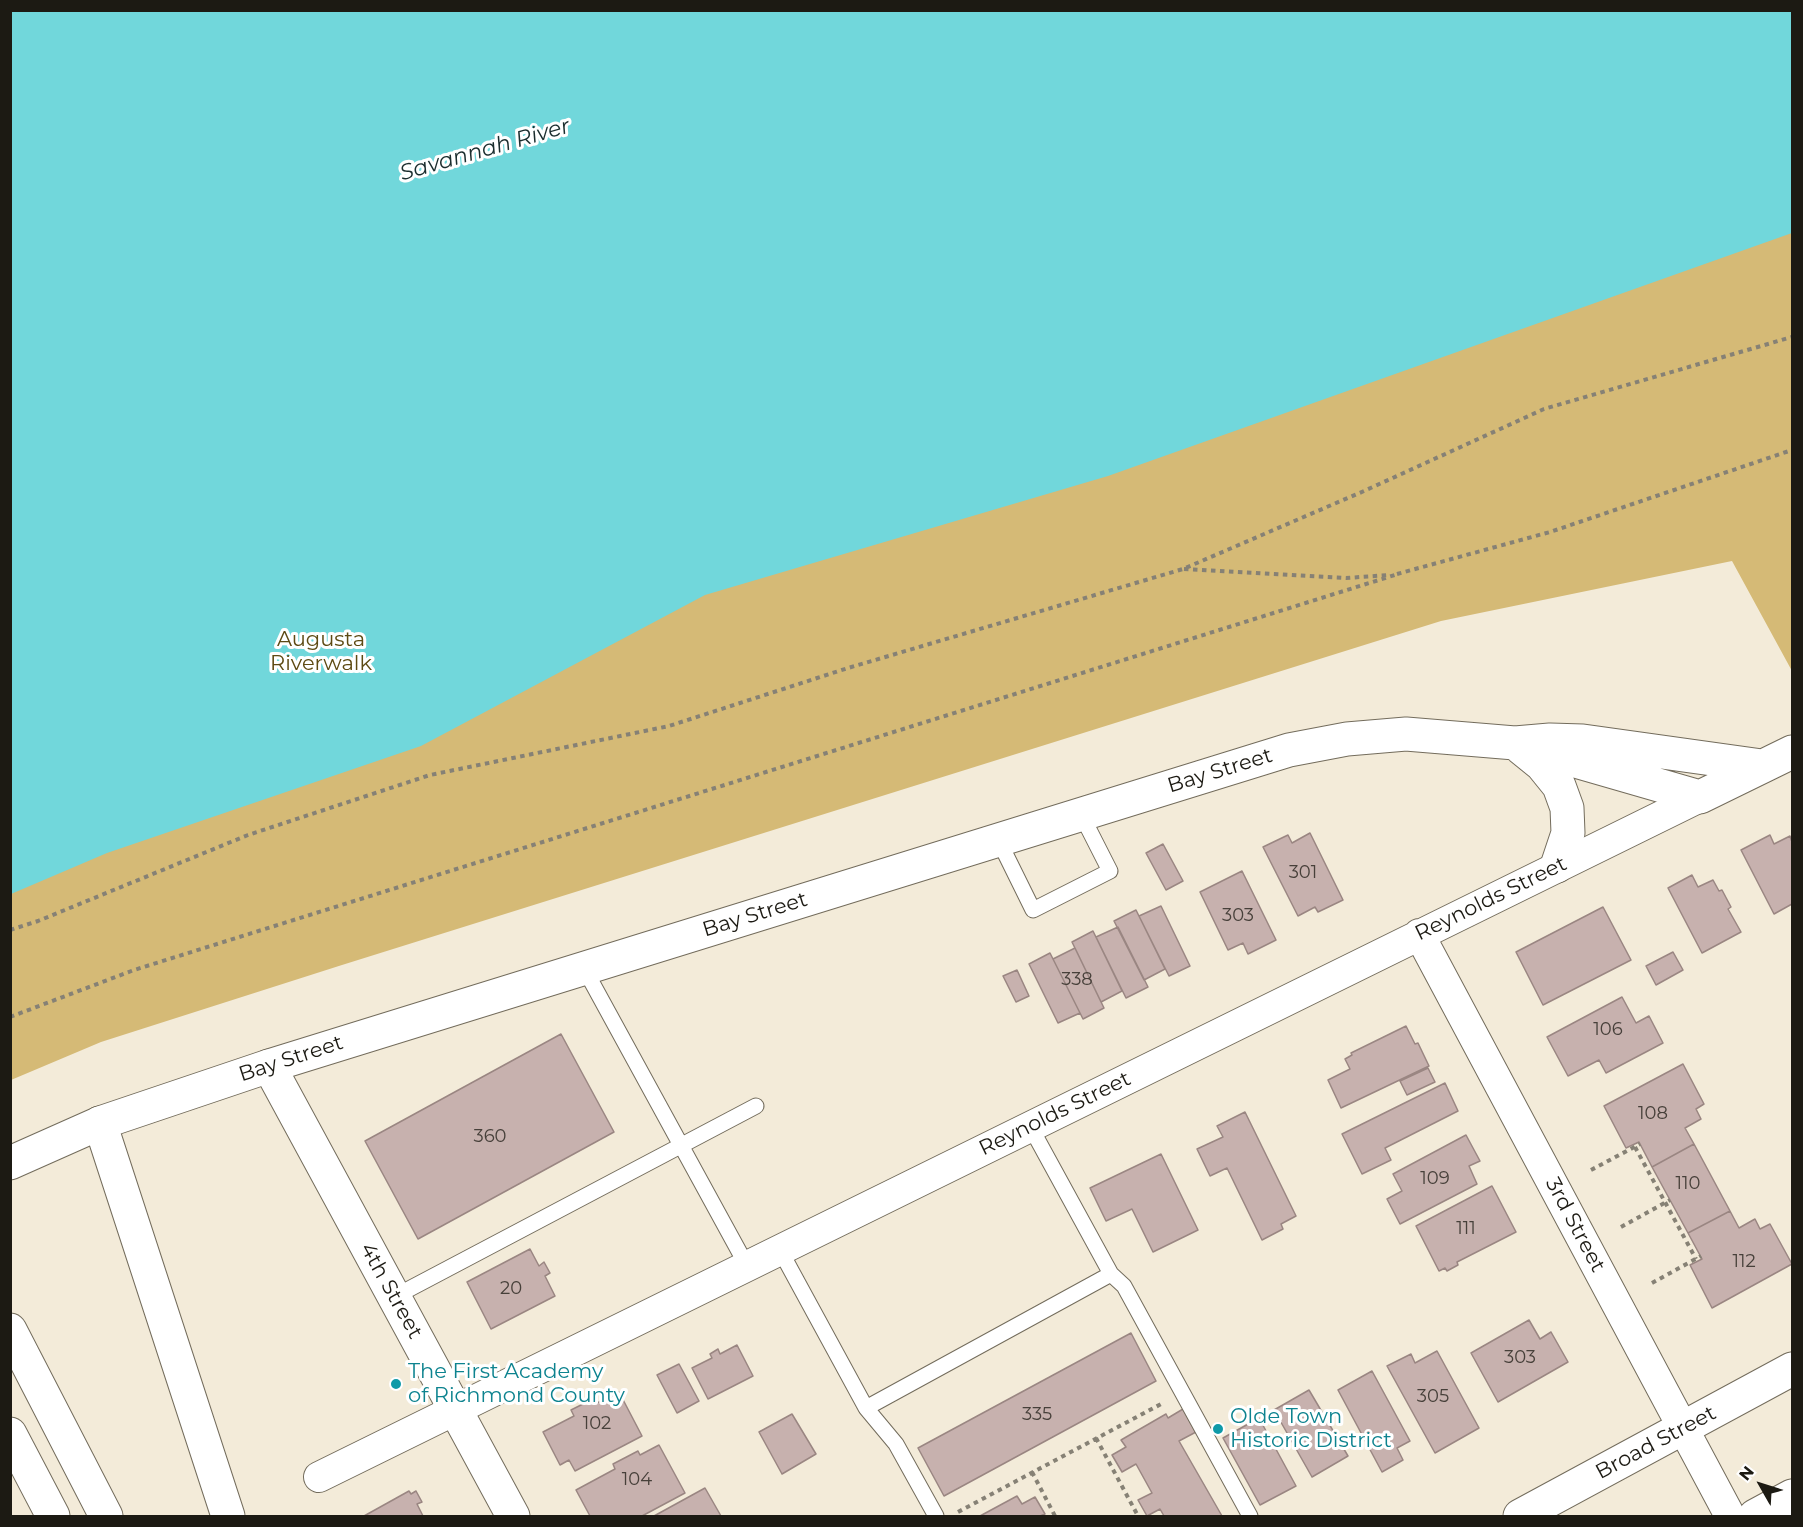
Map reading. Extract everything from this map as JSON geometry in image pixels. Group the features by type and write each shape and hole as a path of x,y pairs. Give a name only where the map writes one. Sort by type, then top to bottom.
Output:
{"main road":[{"name":"Bay Street","path":"10,1163 100,1123 269,1066 1288,750 1347,739 1406,734 1515,743 1550,740 1583,741 1762,766"},
{"name":"Bay Street","path":"1515,743 1700,797"},
{"path":"1515,743 1542,765 1559,786 1567,808 1568,833 1557,866"},
{"name":"Reynolds Street","path":"1700,797 1792,752"},
{"name":"4th Street","path":"269,1066 513,1516"},
{"path":"100,1123 228,1516"},
{"path":"10,1330 106,1516"},
{"name":"Broad Street","path":"1520,1516 1792,1369"},
{"path":"10,1434 53,1516"},
{"path":"1755,1516 1792,1496"}],"street":[{"name":"Reynolds Street","path":"319,1477 1700,797"},
{"name":"3rd Street","path":"1419,934 1730,1516"}],"lane":[{"path":"998,839 1033,910 1110,871 1081,814"},
{"path":"584,968 747,1266"},
{"path":"394,1297 756,1106"},
{"path":"1030,1126 1111,1274 1124,1286 1250,1516"},
{"path":"780,1250 866,1408 896,1444 936,1516"},
{"path":"866,1408 1111,1274"}],"path":[{"path":"10,930 38,921 248,835 430,775 669,726 848,668 1183,569 1364,491 1544,409 1792,337"},
{"path":"10,1017 134,970 1398,574 1550,532 1792,450"},
{"path":"1183,569 1346,578 1398,574"},
{"path":"1591,1170 1640,1144"},
{"path":"1635,1146 1698,1258 1652,1283"},
{"path":"1621,1227 1668,1201"},
{"path":"949,1516 1182,1393"},
{"path":"1096,1438 1138,1516"},
{"path":"1032,1472 1055,1516"}],"green space":[{"name":"Augusta Riverwalk","path":"1792,11 1792,671 1732,561 1441,621 101,1042 11,1080 10,394"}],"water":[{"name":"Savannah River","path":"11,10 1792,11 1792,233 1108,476 705,595 421,746 107,853 11,894"}],"building":[{"path":"1310,833 1343,900 1318,912 1315,907 1298,916 1263,847 1288,835 1292,843"},
{"path":"1770,835 1774,844 1790,836 1792,842 1792,904 1774,914 1741,850"},
{"path":"1163,844 1183,881 1166,890 1146,853"},
{"path":"1242,871 1276,940 1248,954 1243,943 1228,950 1200,892"},
{"path":"1692,875 1698,887 1713,880 1719,891 1722,890 1731,907 1728,909 1741,932 1702,953 1668,888"},
{"path":"1161,906 1190,966 1169,976 1139,916"},
{"path":"1603,907 1631,960 1543,1005 1516,952"},
{"path":"1136,910 1165,969 1144,980 1114,921"},
{"path":"1118,927 1148,987 1126,998 1096,937"},
{"path":"1093,931 1122,991 1101,1002 1072,942"},
{"path":"1075,948 1104,1008 1083,1019 1053,959"},
{"path":"1673,952 1683,970 1656,985 1646,966"},
{"path":"1050,953 1080,1013 1058,1023 1029,964"},
{"path":"1017,970 1029,996 1016,1002 1003,976"},
{"path":"1622,997 1636,1023 1649,1016 1663,1043 1606,1073 1599,1060 1568,1076 1547,1037"},
{"path":"1406,1026 1415,1044 1418,1043 1429,1066 1341,1108 1328,1080 1350,1069 1345,1059 1352,1055 1351,1053"},
{"path":"561,1034 614,1132 418,1239 365,1141"},
{"path":"1683,1064 1704,1104 1696,1109 1701,1119 1685,1128 1694,1144 1652,1167 1639,1142 1626,1148 1604,1106"},
{"path":"1428,1068 1435,1082 1407,1095 1400,1081"},
{"path":"1445,1083 1458,1111 1385,1148 1391,1160 1362,1174 1342,1134"},
{"path":"1245,1112 1296,1216 1281,1224 1283,1229 1262,1240 1227,1168 1210,1176 1197,1149 1223,1137 1217,1126"},
{"path":"1466,1135 1480,1161 1469,1166 1477,1184 1400,1224 1387,1199 1402,1191 1393,1174"},
{"path":"1694,1144 1730,1211 1688,1233 1652,1167"},
{"path":"1161,1154 1198,1230 1153,1252 1132,1209 1106,1221 1090,1188"},
{"path":"1492,1186 1516,1232 1457,1262 1458,1265 1447,1271 1445,1268 1439,1271 1416,1226"},
{"path":"1730,1211 1739,1228 1755,1219 1760,1229 1770,1224 1792,1264 1712,1308 1690,1265 1702,1259 1688,1233"},
{"path":"530,1249 539,1266 544,1262 550,1273 545,1276 555,1296 491,1329 467,1282"},
{"path":"1529,1320 1540,1339 1551,1332 1568,1362 1498,1402 1471,1353"},
{"path":"1131,1333 1156,1381 944,1496 918,1448"},
{"path":"737,1345 753,1376 708,1399 692,1368 712,1358 710,1354 718,1349 720,1354"},
{"path":"1437,1351 1479,1428 1435,1453 1387,1366 1411,1354 1415,1363"},
{"path":"679,1364 699,1401 677,1413 657,1375"},
{"path":"1372,1371 1410,1441 1397,1448 1403,1460 1382,1472 1338,1390"},
{"path":"1309,1390 1348,1456 1312,1477 1274,1410"},
{"path":"619,1392 642,1436 575,1471 569,1460 560,1465 543,1432 574,1416 571,1410 595,1398 597,1403"},
{"path":"1183,1409 1196,1432 1179,1441 1222,1516 1164,1516 1160,1509 1147,1516 1138,1500 1152,1493 1136,1464 1122,1472 1112,1455 1126,1447 1121,1440 1166,1414 1168,1418"},
{"path":"792,1414 816,1454 782,1474 759,1432"},
{"path":"1259,1418 1296,1486 1260,1505 1223,1438"},
{"path":"659,1445 685,1493 642,1516 590,1516 576,1490 615,1469 613,1464 638,1451 640,1455"},
{"path":"705,1488 721,1516 654,1516"},
{"path":"409,1491 411,1494 416,1491 422,1502 417,1504 423,1516 364,1516"},
{"path":"1017,1496 1022,1504 1035,1497 1045,1514 1040,1516 980,1516"}],"place":[{"name":"The First Academy of Richmond County","path":"396,1384"},
{"name":"Olde Town Historic District","path":"1218,1429"}]}
